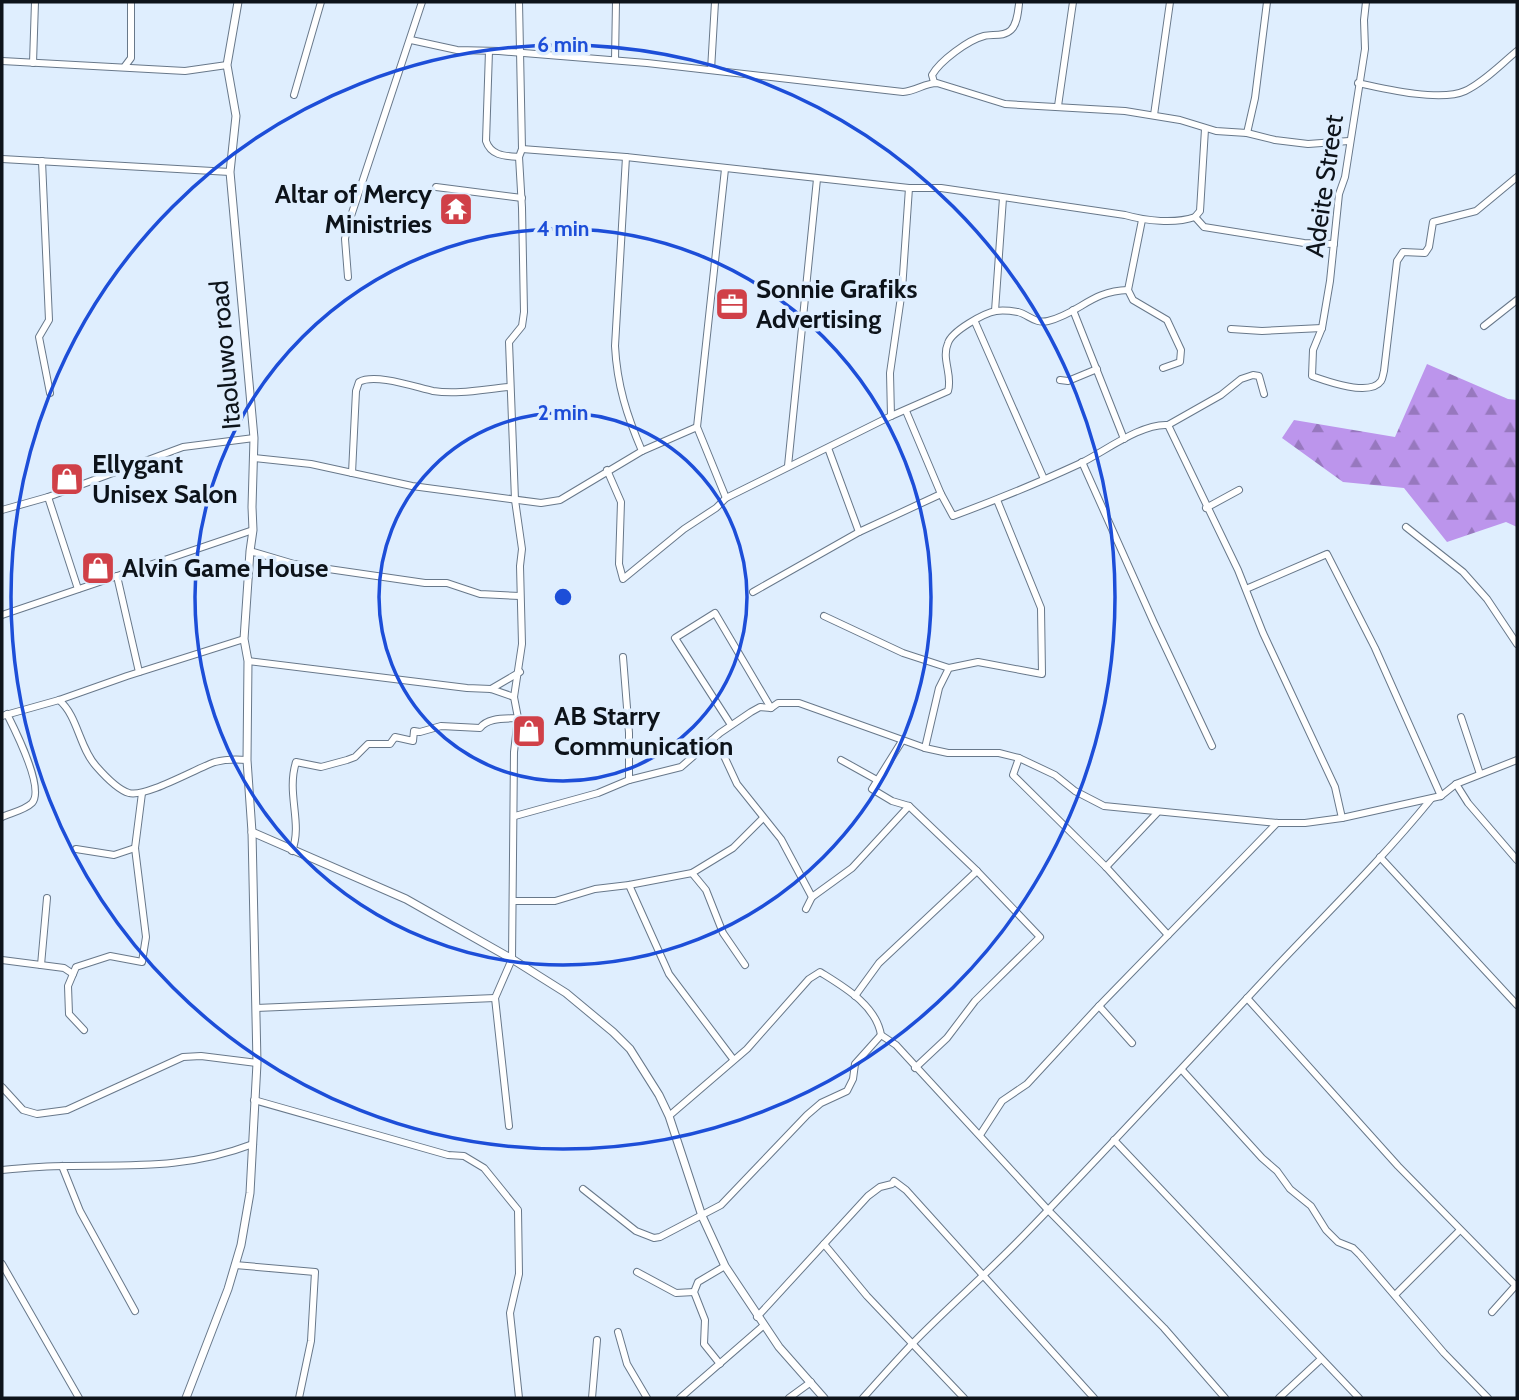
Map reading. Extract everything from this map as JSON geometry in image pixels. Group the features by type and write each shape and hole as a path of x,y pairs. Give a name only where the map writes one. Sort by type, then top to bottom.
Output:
{"street":[{"path":"33,63 34,2"},
{"path":"124,66 131,58 131,2"},
{"name":"Itaoluwo road","path":"186,1398 235,1265 250,1194 257,1063 247,760 248,661 244,639 253,530 254,438 230,172 236,116 227,65 238,2"},
{"path":"294,95 321,2"},
{"path":"348,277 345,239 347,228 422,2"},
{"path":"509,1126 495,998 512,958 514,752 518,718 514,697 520,672 522,645 522,549 515,500 509,387 509,342 523,323 519,2"},
{"path":"615,60 616,2"},
{"path":"711,70 715,2"},
{"path":"1058,106 1073,2"},
{"path":"1154,115 1170,2"},
{"path":"1247,133 1255,99 1267,2"},
{"name":"Adeite Street","path":"1366,2 1365,49 1345,177 1339,194 1322,328 1313,350 1310,375 1364,389 1375,387 1381,381 1384,371 1397,261 1404,252 1425,253 1429,247 1433,222 1476,211 1517,177"},
{"path":"934,82 932,75 935,69 954,53 977,38 1004,34 1010,30 1016,22 1018,4"},
{"path":"411,40 457,50 615,60 903,92 920,89 934,82 1005,104 1154,115 1198,124 1205,129 1308,144 1349,141"},
{"path":"489,51 486,141 496,153 519,157"},
{"path":"1359,83 1433,95 1455,94 1471,88 1517,51"},
{"path":"2,61 185,71 227,65"},
{"path":"1195,218 1201,206 1205,129"},
{"path":"522,149 909,188 941,188 1125,215 1142,220 1195,218"},
{"path":"626,158 615,346 616,373 627,418 642,451"},
{"path":"2,159 230,172"},
{"path":"42,162 49,320 39,337 50,393"},
{"path":"725,169 697,427 726,498"},
{"path":"788,466 817,179"},
{"path":"436,187 522,198"},
{"path":"891,416 890,373 902,290 909,188"},
{"path":"995,311 1003,198"},
{"path":"1195,218 1204,227 1304,243 1334,244"},
{"path":"1142,220 1128,290 1133,300 1165,317 1176,337 1182,354 1180,362 1163,369"},
{"path":"607,470 621,502 619,564 624,579 726,498 891,416 948,391 950,383 946,361 947,344 961,327 995,311 1021,313 1043,322 1073,310 1098,295 1128,290"},
{"path":"1484,326 1517,300"},
{"path":"1073,310 1124,439"},
{"path":"975,322 1044,479"},
{"path":"1231,329 1262,331 1322,328"},
{"path":"1060,380 1068,381 1097,369"},
{"path":"906,411 953,516 997,500 1082,462 1124,439 1155,426 1168,425 1221,395 1245,377 1259,376 1264,394"},
{"path":"352,473 356,391 359,382 376,380 444,392 509,387"},
{"path":"1168,425 1338,793 1342,818"},
{"path":"254,458 311,464 412,486 541,503 560,500 642,451 697,427"},
{"path":"2,510 48,497 183,447 254,438"},
{"path":"828,448 859,532"},
{"path":"1082,462 1212,746"},
{"path":"1206,508 1239,490"},
{"path":"753,592 859,532 941,494"},
{"path":"48,497 78,589"},
{"path":"824,616 903,653 949,668 978,662 1042,674 1041,608 997,500"},
{"path":"1406,527 1464,572 1487,599 1517,644"},
{"path":"2,615 253,530"},
{"path":"250,551 294,564 425,583 447,583 480,594 520,596"},
{"path":"1246,589 1327,554 1380,659 1441,796"},
{"path":"117,576 139,672"},
{"path":"731,725 675,638 715,613 771,708"},
{"path":"2,817 30,806 36,791 24,749 5,715 244,639"},
{"path":"623,657 629,733 629,780"},
{"path":"248,661 491,689 514,697"},
{"path":"925,748 939,688 949,668"},
{"path":"491,689 520,672"},
{"path":"59,700 68,708 86,753 96,767 129,793 142,793 214,762 247,760"},
{"path":"515,816 598,793 629,780 681,767 731,725 760,708 771,708 778,703 799,703 925,748 948,753 999,753 1019,758 1055,775 1075,791 1104,806 1277,823 1305,823 1342,818 1431,799 1441,796 1455,785 1517,760"},
{"path":"1461,717 1480,774"},
{"path":"292,851 297,832 292,802 296,762 321,767 352,759 368,744 390,744 395,737 413,741 414,731 442,726 480,728 489,722 518,718"},
{"path":"712,740 724,756 737,784 781,839 812,897"},
{"path":"902,741 872,789 892,801 909,806 1040,937 975,1001 947,1038 915,1068"},
{"path":"1019,758 1013,775 1106,867 1168,935"},
{"path":"841,760 877,780"},
{"path":"1455,785 1517,860"},
{"path":"84,1030 69,1014 68,986 76,967 110,956 142,962 146,937 135,848 142,793"},
{"path":"863,1398 913,1343 1048,1210 1182,1070 1247,998 1372,869 1431,799"},
{"path":"806,909 812,897 852,868 909,806"},
{"path":"1106,867 1157,813"},
{"path":"513,901 555,901 595,889 629,886 692,873 733,848 763,818"},
{"path":"980,1135 1002,1101 1027,1084 1277,823"},
{"path":"251,832 406,899 512,958 592,1013 622,1041 644,1070 669,1116 702,1216 725,1266 779,1347 824,1398"},
{"path":"76,849 114,855 135,848"},
{"path":"1380,857 1517,1005"},
{"path":"855,996 879,963 976,871"},
{"path":"692,873 706,890 723,933 745,965"},
{"path":"629,886 669,974 733,1059"},
{"path":"41,965 47,898"},
{"path":"2,960 64,968 73,974"},
{"path":"669,1116 764,1032 809,979 820,972 855,996 875,1017 881,1035 896,1045 1048,1210 1164,1328 1225,1398"},
{"path":"256,1008 495,998"},
{"path":"1247,998 1398,1167 1517,1285 1492,1312"},
{"path":"1099,1006 1132,1043"},
{"path":"583,1189 626,1225 653,1238 665,1235 691,1219 702,1216 721,1205 814,1109 847,1091 852,1082 855,1064 881,1035"},
{"path":"2,1087 23,1110 37,1114 67,1110 183,1057 201,1056 257,1063"},
{"path":"1182,1070 1277,1171 1290,1189 1311,1206 1326,1230 1338,1242 1353,1248 1444,1353 1488,1398"},
{"path":"254,1100 448,1155 464,1156 484,1168 516,1206 519,1218 519,1274 510,1313 519,1398"},
{"path":"1114,1140 1359,1398"},
{"path":"2,1170 175,1164 210,1158 253,1144"},
{"path":"62,1166 80,1212 135,1311"},
{"path":"757,1317 868,1196 894,1181 906,1190 1094,1398"},
{"path":"1395,1294 1460,1230"},
{"path":"824,1244 867,1296 964,1398"},
{"path":"2,1264 79,1398"},
{"path":"235,1265 315,1272 312,1341 299,1398"},
{"path":"720,1364 704,1344 705,1321 694,1293 698,1282 725,1266"},
{"path":"638,1272 676,1293 694,1293"},
{"path":"680,1398 764,1326"},
{"path":"618,1332 627,1364 647,1398"},
{"path":"592,1398 597,1340"},
{"path":"1279,1398 1321,1359"},
{"path":"789,1398 811,1382"}],"green space":[{"path":"1427,364 1508,399 1517,400 1517,527 1506,522 1447,542 1404,488 1343,482 1282,438 1294,420 1395,437"}],"place":[{"name":"Altar of Mercy Ministries","path":"456,209"},
{"name":"Sonnie Grafiks Advertising","path":"732,304"},
{"name":"Ellygant Unisex Salon","path":"67,479"},
{"name":"Alvin Game House","path":"98,568"},
{"name":"AB Starry Communication","path":"529,731"}]}
